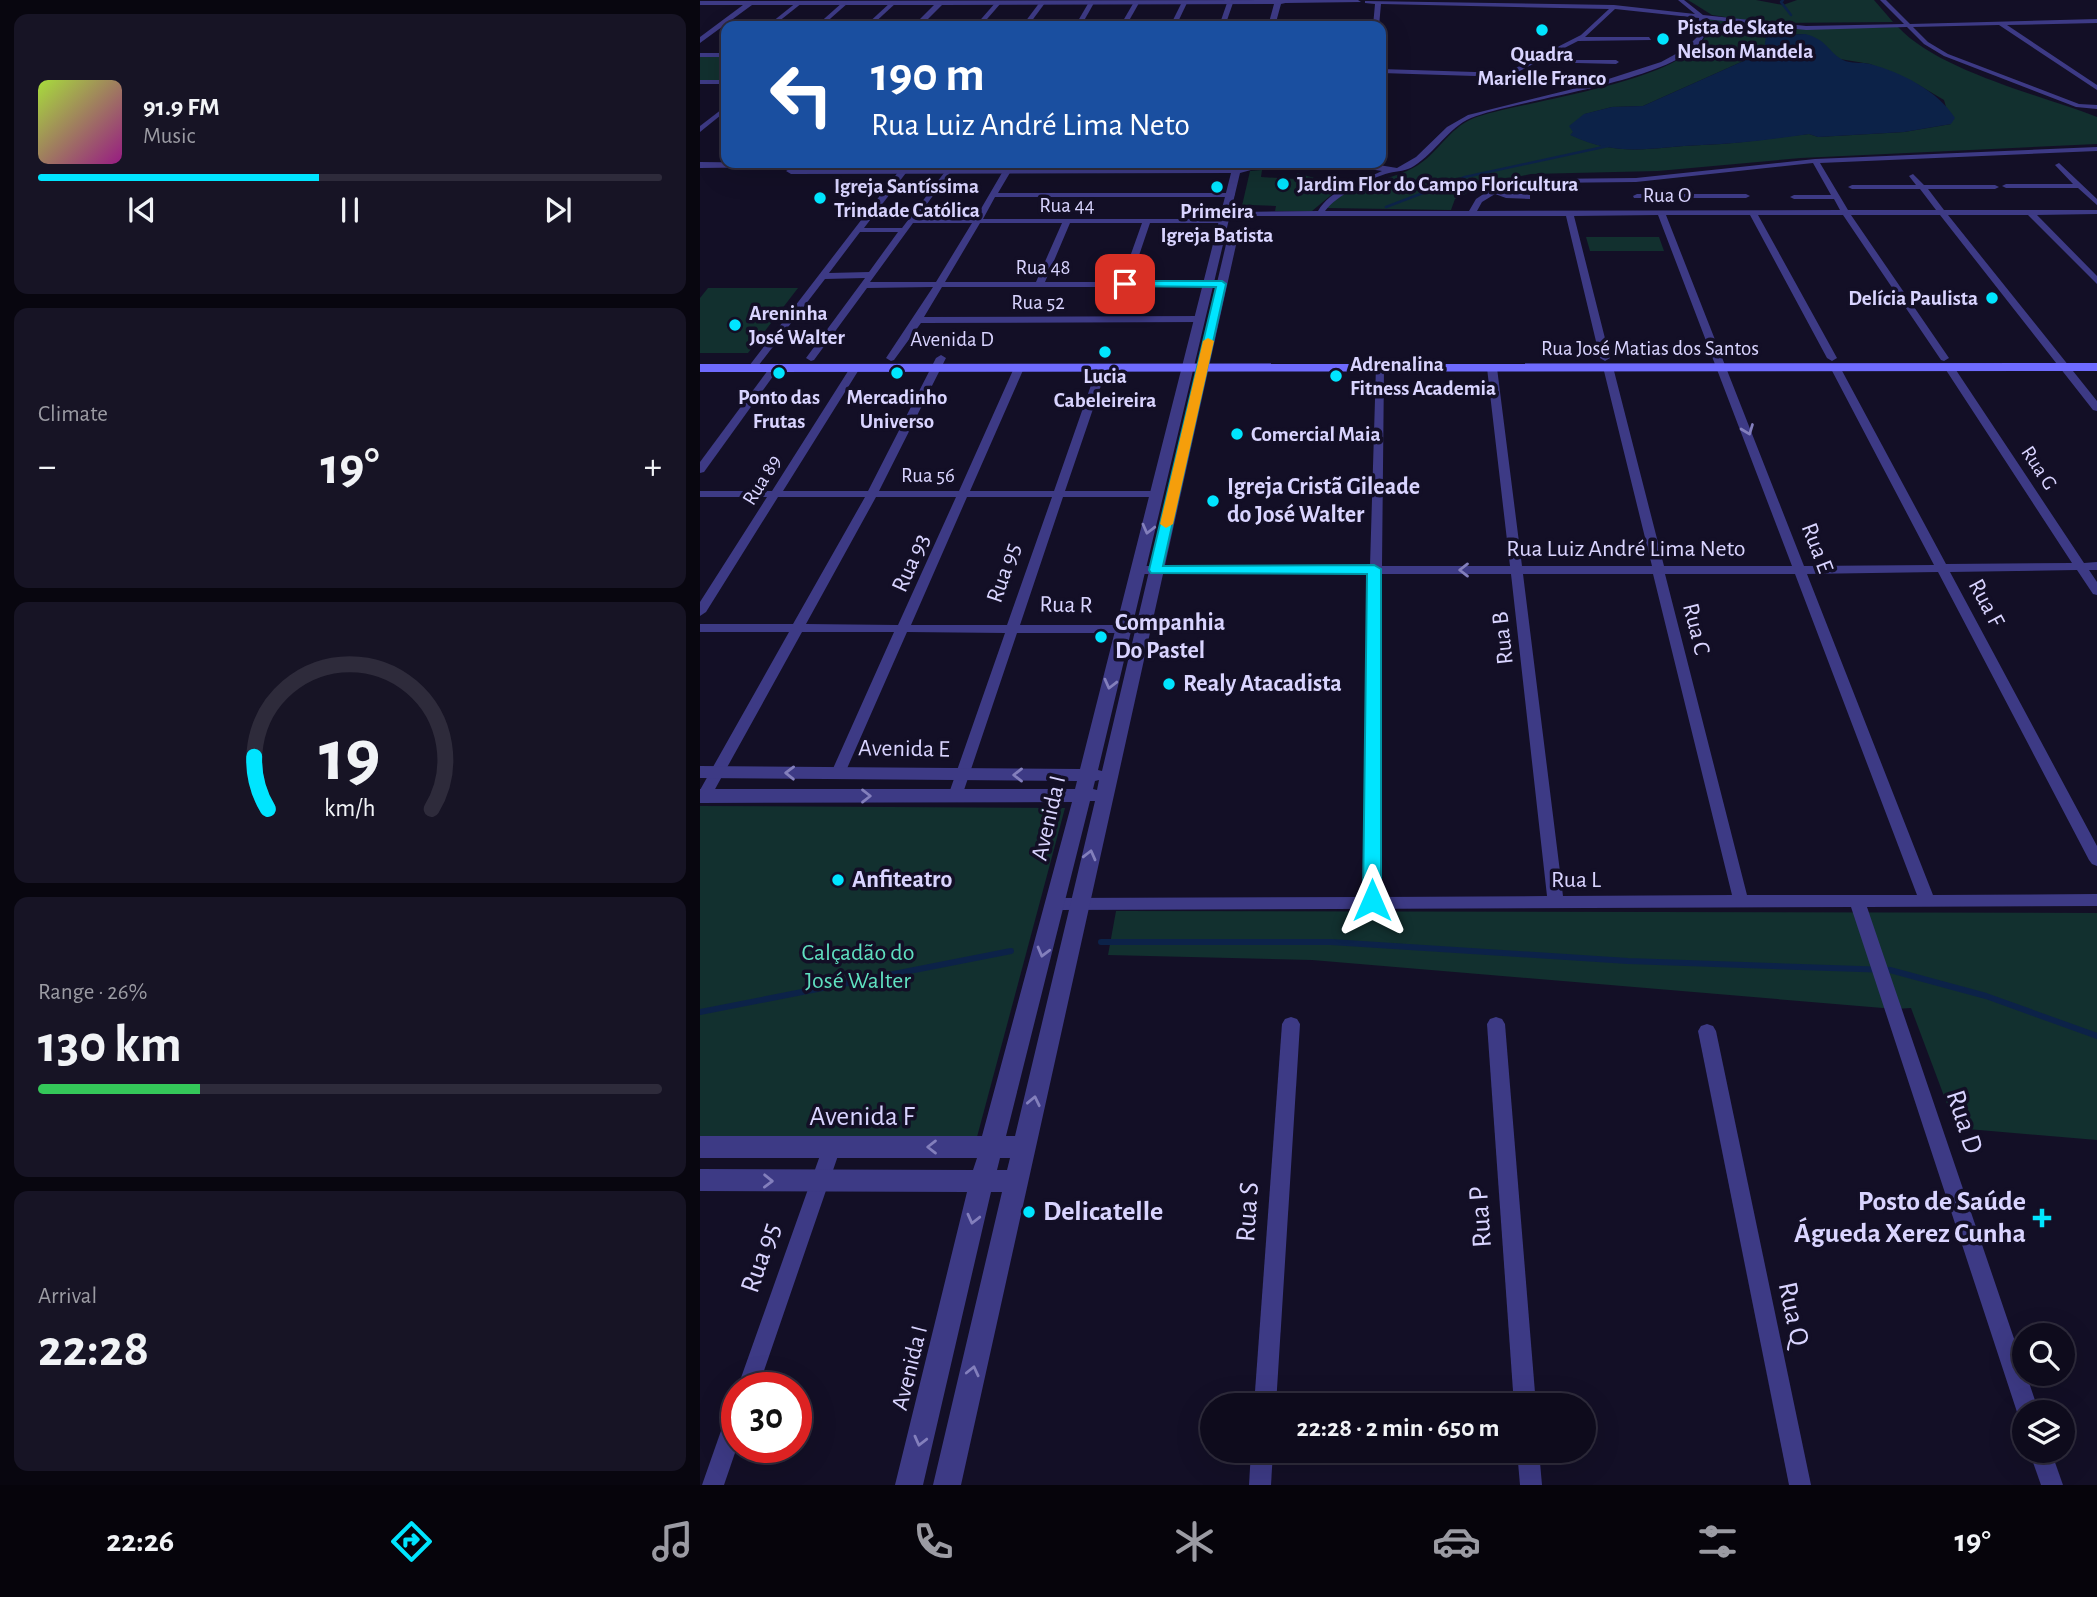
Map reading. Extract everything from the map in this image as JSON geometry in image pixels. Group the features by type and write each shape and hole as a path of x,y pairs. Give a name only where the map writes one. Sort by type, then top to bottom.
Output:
{"main road":[{"name":"Avenida D","path":"700,358 757,363 774,368 855,368 940,363 1204,363"},
{"name":"Avenida D","path":"700,368 811,358 891,358 1020,368 1102,368 1189,363"},
{"name":"Rua José Matias dos Santos","path":"1204,363 2060,362 2097,358"},
{"name":"Rua José Matias dos Santos","path":"1204,363 1492,368 1606,362"},
{"name":"Rua José Matias dos Santos","path":"2060,362 2097,366"}],"street":[{"path":"1485,0 1622,5 1776,27 2097,19"},
{"path":"1320,214 1323,206 1336,197 1426,154 1436,138 1449,127 1470,116 1644,71 1678,56 1701,36 1700,15 1681,0"},
{"path":"1883,0 1926,43 1969,65 2078,106 2097,107"},
{"path":"1894,0 1909,24 1935,43 1981,64 2097,107"},
{"path":"700,34 743,1"},
{"path":"722,21 743,1"},
{"path":"874,21 899,1"},
{"path":"923,21 946,1"},
{"path":"932,21 946,1"},
{"path":"1223,21 1228,1"},
{"path":"1274,21 1283,1"},
{"path":"1281,21 1283,1"},
{"path":"700,3 1368,1 1614,7 1700,15"},
{"path":"1376,21 1378,2"},
{"path":"777,21 799,3"},
{"path":"825,21 845,3"},
{"path":"982,21 998,3"},
{"path":"1029,21 1042,3"},
{"path":"1081,21 1091,3"},
{"path":"1126,21 1136,3"},
{"path":"1175,21 1184,3"},
{"path":"1506,75 1577,39 1614,7"},
{"path":"1909,24 2097,19"},
{"path":"700,41 721,21"},
{"path":"2000,23 2097,88"},
{"path":"1577,39 1648,39"},
{"path":"1926,43 1935,43"},
{"path":"700,55 721,55"},
{"path":"1535,62 1616,62"},
{"path":"1386,71 1506,75 1588,86"},
{"path":"701,82 721,82"},
{"path":"700,130 721,112"},
{"path":"700,116 721,116"},
{"path":"1472,213 1479,201 1494,191 1543,181 1656,179 1815,161 2097,149"},
{"path":"2049,150 2097,203"},
{"path":"2003,154 2015,164"},
{"path":"1909,159 1922,187 2097,408"},
{"path":"1849,160 1857,171"},
{"name":"Rua G","path":"1815,161 1846,214 2097,591"},
{"path":"700,165 721,162"},
{"path":"700,170 736,168"},
{"path":"757,363 906,168 1007,171 1059,168"},
{"name":"Avenida I","path":"1095,785 1124,629 1147,570 1157,494 1224,221 1242,168"},
{"name":"Avenida I","path":"947,1485 1024,1147 1067,904 1147,570 1204,363 1238,214 1243,168"},
{"path":"1376,168 1390,171"},
{"path":"811,358 947,171"},
{"path":"891,358 918,320 1007,171"},
{"path":"1672,186 1684,213"},
{"path":"2006,186 2080,186"},
{"path":"1852,187 1995,187"},
{"path":"1494,191 1506,196 1527,197"},
{"path":"994,195 1231,195"},
{"path":"1637,196 1746,196"},
{"path":"1794,197 1836,197"},
{"name":"Rua O","path":"1238,214 2097,212"},
{"name":"Rua C","path":"1569,213 1741,901"},
{"name":"Rua E","path":"1661,213 1802,570 1927,900"},
{"name":"Rua F","path":"1754,213 2097,860"},
{"path":"2031,213 2097,281"},
{"name":"Rua 44","path":"909,221 1224,221"},
{"path":"1039,285 1066,222"},
{"path":"1125,284 1146,223"},
{"path":"859,230 903,230"},
{"path":"824,275 871,275"},
{"name":"Rua 48","path":"864,285 1222,284"},
{"name":"Rua 52","path":"918,320 1200,319"},
{"path":"702,796 709,772 798,628 940,363"},
{"path":"700,470 774,368"},
{"name":"Rua 89","path":"700,612 855,368"},
{"name":"Rua 93","path":"838,773 906,627 1020,368"},
{"name":"Rua 95","path":"955,796 1102,368"},
{"path":"1372,900 1374,569 1380,368"},
{"name":"Rua B","path":"1492,368 1556,903"},
{"path":"1176,415 1191,415"},
{"name":"Rua 56","path":"700,494 1157,494"},
{"name":"Rua Luiz André Lima Neto","path":"1147,570 1802,570 2097,566"},
{"name":"Rua R","path":"700,628 1014,626 1124,629"},
{"name":"Avenida E","path":"709,772 962,774 1095,785"},
{"name":"Avenida E","path":"702,796 955,796 1095,785"},
{"name":"Rua L","path":"1067,904 1372,900 1556,903 2097,900"},
{"name":"Rua D","path":"1857,901 1878,955 2024,1400"},
{"name":"Avenida I","path":"909,1485 982,1181 1067,904"},
{"name":"Rua S","path":"1266,1393 1291,1024"},
{"name":"Rua P","path":"1496,1024 1524,1393"},
{"name":"Rua Q","path":"1707,1031 1800,1485"},
{"name":"Avenida F","path":"700,1147 1024,1147"},
{"name":"Rua 95","path":"753,1372 832,1147"},
{"path":"700,1180 1016,1181"},
{"path":"713,1485 721,1462"},
{"path":"1260,1485 1261,1463"},
{"path":"1529,1463 1531,1485"},
{"path":"2044,1463 2052,1485"}],"green space":[{"path":"1688,0 1756,0 1783,5 1797,0 1874,0 1893,22 1764,23 1712,15"},
{"path":"1709,19 1789,29 1898,27 1938,57 1964,69 2097,117 2097,144 1801,158 1658,171 1531,174 1485,184 1455,199 1451,210 1327,208 1344,194 1403,173 1422,163 1457,129 1474,118 1611,85 1649,73 1682,58 1703,40","holes":["1805,34 1840,59 1870,64 1917,84 1944,100 1951,124 1904,132 1818,137 1809,134 1636,149 1605,147 1571,135 1585,114 1612,107 1643,106 1748,59 1769,54 1764,51 1767,36"]},
{"path":"700,56 721,56 721,80 700,80"},
{"path":"1262,170 1261,177 1296,179 1297,173 1342,186 1312,211 1275,211 1276,206 1251,205 1241,210 1250,171"},
{"path":"1586,237 1659,237 1664,251 1590,251"},
{"name":"Areninha José Walter","path":"708,288 798,288 748,353 700,353 700,298"},
{"name":"Calçadão do José Walter","path":"700,806 1065,808 977,1137 700,1137"},
{"path":"1116,911 2097,913 2097,1140 1956,1128 1911,1008 1895,1009 1312,960 1108,955"}],"water":[{"path":"1805,34 1818,39 1843,60 1870,64 1906,77 1939,99 1955,118 1951,124 1904,132 1818,137 1809,134 1651,149 1604,147 1570,135 1573,132 1569,126 1584,114 1612,107 1643,106 1748,59 1768,54 1764,51 1766,36"}],"waterway":[{"path":"1783,0 1781,2 1791,15"},
{"path":"1386,207 1465,177 1608,146"},
{"path":"1101,942 1331,942 1628,961 1890,970 1986,996 2097,1036"},
{"path":"700,1012 1011,951"}],"slow traffic":[{"path":"1166,524 1208,341"}],"place":[{"name":"Quadra Marielle Franco","path":"1542,30"},
{"name":"Pista de Skate Nelson Mandela","path":"1663,39"},
{"name":"Jardim Flor do Campo Floricultura","path":"1283,184"},
{"name":"Primeira Igreja Batista","path":"1217,187"},
{"name":"Igreja Santíssima Trindade Católica","path":"820,198"},
{"name":"Delícia Paulista","path":"1992,298"},
{"name":"Areninha José Walter","path":"735,325"},
{"name":"Lucia Cabeleireira","path":"1105,352"},
{"name":"Ponto das Frutas","path":"779,373"},
{"name":"Mercadinho Universo","path":"897,373"},
{"name":"Adrenalina Fitness Academia","path":"1336,376"},
{"name":"Comercial Maia","path":"1237,434"},
{"name":"Igreja Cristã Gileade do José Walter","path":"1213,501"},
{"name":"Companhia Do Pastel","path":"1101,637"},
{"name":"Realy Atacadista","path":"1169,684"},
{"name":"Anfiteatro","path":"838,880"},
{"name":"Delicatelle","path":"1029,1212"},
{"name":"Posto de Saúde Águeda Xerez Cunha","path":"2042,1218"}],"route":[{"path":"1125,284 1222,284 1156,570 1374,569 1372,900"}]}
